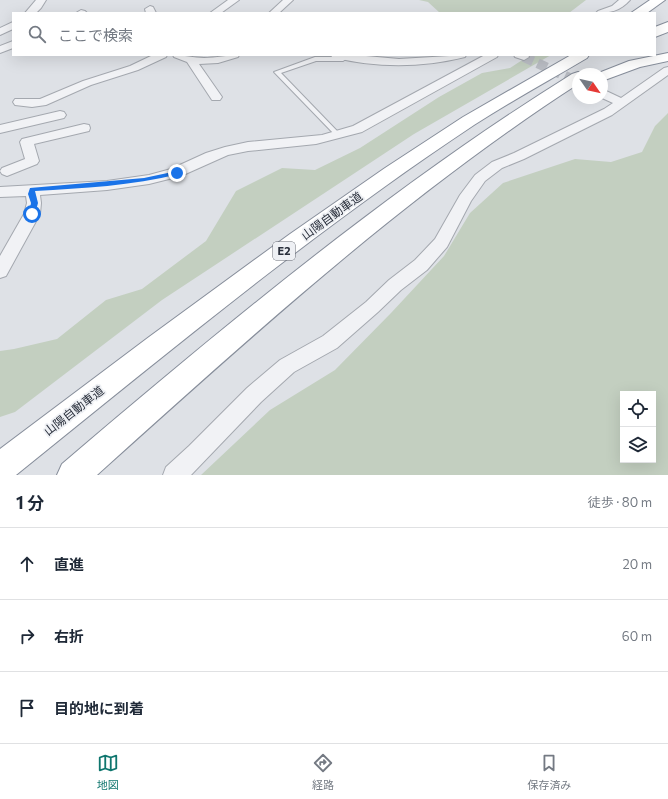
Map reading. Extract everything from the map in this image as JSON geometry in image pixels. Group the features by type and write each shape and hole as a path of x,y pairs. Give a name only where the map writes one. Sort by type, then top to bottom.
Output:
{"highway":[{"path":"640,12 659,0"},
{"path":"656,32 668,26"},
{"path":"469,121 570,56"},
{"name":"山陽自動車道","path":"0,468 158,345 292,245 392,173 469,121 580,56"},
{"path":"608,73 623,67 653,59 668,57"},
{"path":"594,68 611,58"},
{"path":"73,475 182,379 419,187 482,141 572,81"},
{"path":"326,262 507,131 553,100 572,89"}],"street":[{"path":"31,12 38,6 41,0"},
{"path":"219,12 234,0"},
{"path":"275,12 288,0"},
{"path":"604,12 615,8 626,0"},
{"path":"0,32 11,20"},
{"path":"0,50 12,44"},
{"path":"19,102 42,102 87,84 134,68 160,56"},
{"path":"181,56 198,62 216,61 231,56"},
{"path":"341,56 404,63 456,56"},
{"path":"0,192 93,186 144,180 177,173 225,151 250,146 315,140 357,129 490,56"},
{"path":"191,60 216,96"},
{"path":"174,475 197,454 254,395 287,366 330,342 372,307 395,285 421,265 440,243 465,199 480,178 497,165 575,129 622,103 668,70"},
{"path":"608,96 622,103"},
{"path":"0,129 60,115"},
{"path":"0,271 32,214 34,203 31,194 24,190 4,172 32,161 27,142 84,128"}],"lane":[{"path":"336,134 278,72 315,59 343,59 341,56"}],"green space":[{"path":"419,0 586,0 570,12 439,12 428,2"},
{"path":"528,56 549,56 414,134 162,300 15,412 0,417 0,351 57,339 106,300 142,289 206,241 236,191 282,168 315,170 360,148 439,97 482,73 510,68"},
{"path":"668,113 668,475 201,475 270,410 335,370 444,256 470,213 503,183 575,159 611,162 642,152 655,126"}],"tunnel":[{"path":"524,57 572,79"}],"route":[{"path":"32,214 34,203 31,194 32,190 93,186 144,180 177,173"}]}
